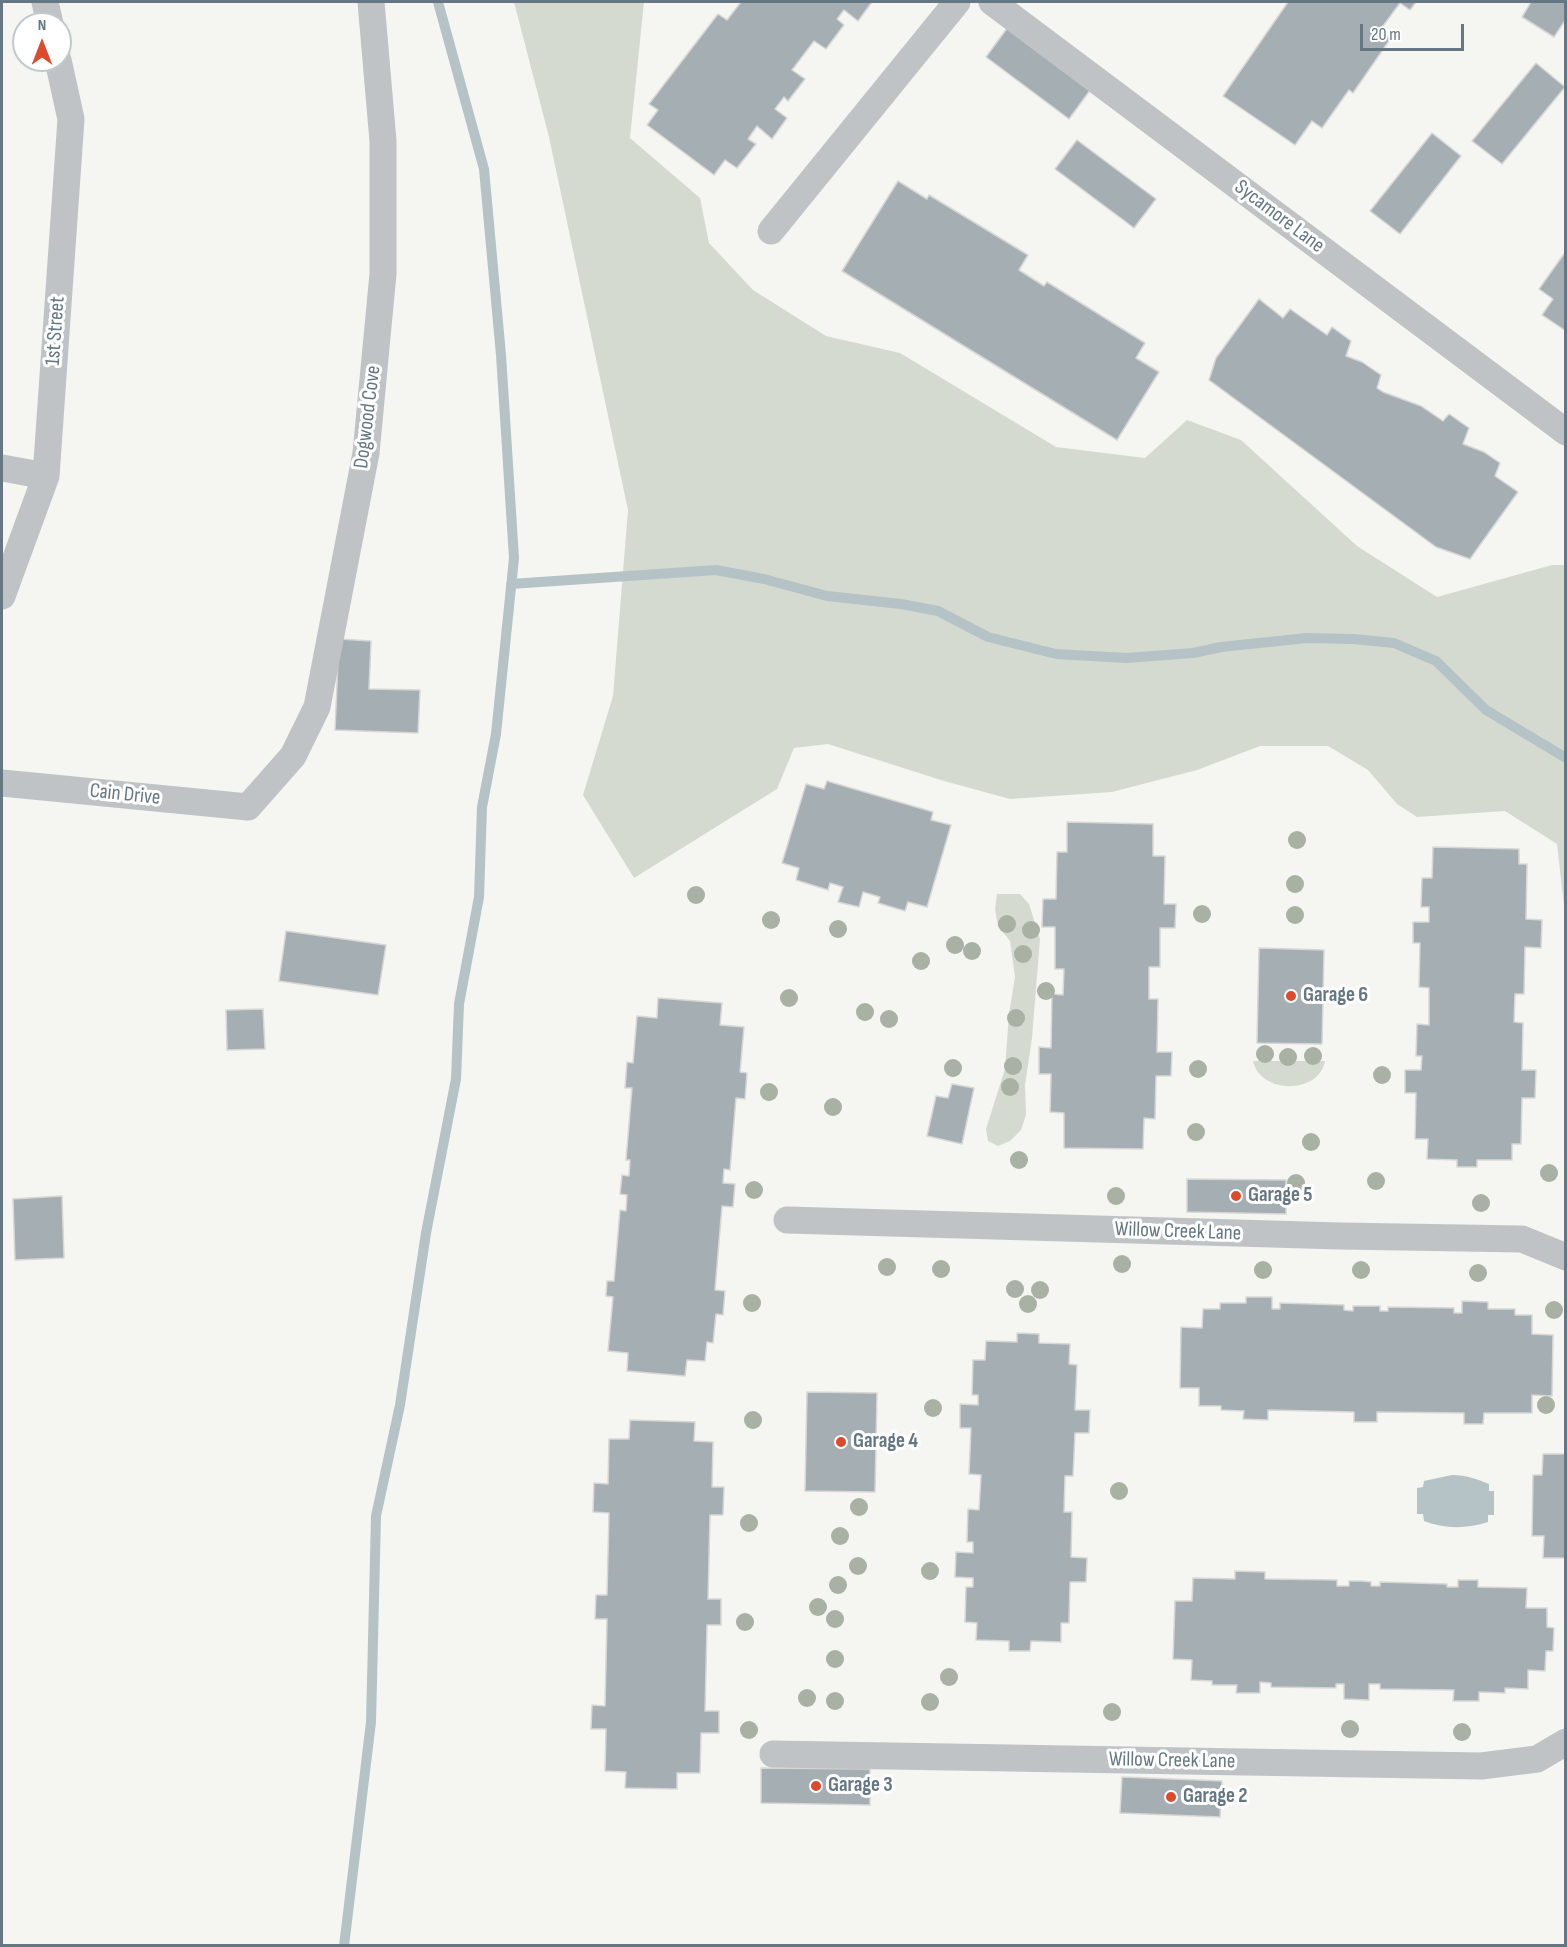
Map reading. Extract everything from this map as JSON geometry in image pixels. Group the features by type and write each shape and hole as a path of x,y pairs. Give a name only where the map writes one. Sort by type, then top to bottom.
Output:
{"street":[{"name":"Dogwood Cove","path":"248,807 293,756 317,707 366,453 383,274 383,141 371,2"},
{"path":"771,231 957,2"},
{"name":"Sycamore Lane","path":"992,2 1566,432"},
{"name":"1st Street","path":"2,596 46,476 71,119 61,72"},
{"path":"2,468 46,476"},
{"name":"Cain Drive","path":"2,783 248,807"},
{"name":"Willow Creek Lane","path":"788,1220 1522,1239 1566,1257"},
{"name":"Willow Creek Lane","path":"773,1754 1481,1766 1537,1758 1566,1742"}],"shaded area":[{"path":"514,2 644,2 630,138 700,198 709,243 753,290 826,336 900,353 1056,447 1145,458 1187,420 1241,440 1357,546 1437,597 1552,565 1565,565 1565,915 1557,844 1505,811 1417,817 1397,804 1368,770 1328,746 1260,746 1197,770 1112,792 1010,799 944,781 828,744 794,748 777,789 634,878 583,795 613,696 628,510 549,137"},
{"path":"997,894 1020,894 1029,904 1040,939 1032,1038 1025,1085 1026,1115 1021,1130 1010,1141 998,1146 988,1141 986,1129 1005,1069 1009,1014 1015,977 1010,941 998,926 995,909"},
{"path":"1253,1061 1325,1061 1320,1072 1312,1080 1301,1085 1289,1086 1266,1080 1258,1072"},
{"path":"1452,1475 1489,1484 1489,1491 1494,1491 1494,1515 1488,1515 1488,1522 1464,1527 1448,1527 1424,1521 1423,1514 1417,1514 1417,1488 1423,1487 1424,1481"}],"building":[{"path":"741,2 872,2 858,21 844,10 837,19 844,25 826,49 814,41 792,70 805,79 788,101 784,97 775,109 787,118 772,139 757,126 748,139 756,144 737,168 725,160 714,175 647,125 658,110 649,104 718,14 727,20"},
{"path":"1288,2 1416,2 1410,10 1400,3 1380,30 1391,38 1353,93 1349,90 1322,128 1312,121 1295,145 1223,96"},
{"path":"1531,2 1566,2 1566,19 1554,37 1522,17"},
{"path":"1008,27 1091,89 1069,119 986,57"},
{"path":"1536,63 1565,87 1502,164 1472,141"},
{"path":"1432,133 1461,156 1400,234 1370,211"},
{"path":"1077,140 1156,199 1134,228 1055,169"},
{"path":"898,181 927,199 929,195 1028,255 1019,270 1044,286 1047,282 1145,343 1136,358 1159,372 1117,440 842,271"},
{"path":"1566,251 1566,331 1542,315 1553,299 1539,289"},
{"path":"1259,299 1283,318 1290,309 1327,335 1332,327 1351,341 1346,356 1362,362 1381,375 1377,388 1421,406 1443,421 1449,414 1469,428 1463,444 1484,452 1500,463 1495,476 1518,492 1470,559 1436,547 1209,380 1216,358"},
{"path":"339,639 371,641 369,689 420,690 418,733 335,730"},
{"path":"827,781 933,812 931,820 951,825 927,907 908,902 905,911 878,903 880,897 863,892 859,907 838,902 843,887 830,883 828,890 796,880 799,868 782,863 806,784 824,789"},
{"path":"1067,822 1153,824 1153,856 1165,856 1164,904 1176,904 1175,928 1160,928 1160,967 1149,967 1149,999 1158,999 1157,1052 1172,1052 1171,1076 1156,1076 1155,1119 1144,1118 1143,1149 1064,1148 1064,1113 1050,1112 1051,1074 1039,1074 1039,1047 1051,1048 1052,994 1063,995 1064,969 1055,969 1055,927 1042,927 1043,899 1056,899 1057,852 1067,852"},
{"path":"1433,847 1519,849 1519,864 1527,864 1526,919 1542,920 1541,948 1525,947 1524,994 1515,994 1514,1022 1523,1023 1522,1070 1536,1070 1535,1098 1522,1098 1521,1144 1512,1144 1512,1160 1477,1160 1477,1167 1457,1167 1457,1160 1427,1159 1428,1139 1415,1139 1416,1093 1405,1093 1405,1070 1421,1070 1422,1056 1416,1056 1417,1024 1429,1025 1429,988 1419,987 1420,943 1413,943 1413,922 1429,922 1429,907 1421,907 1422,878 1432,878"},
{"path":"286,931 386,945 378,995 279,981"},
{"name":"Garage 6","path":"1259,948 1324,950 1322,1044 1257,1043"},
{"path":"658,998 722,1003 720,1025 744,1027 740,1072 747,1073 745,1099 736,1098 730,1170 724,1169 723,1183 735,1184 733,1207 722,1206 715,1290 725,1291 723,1315 716,1314 713,1343 707,1342 705,1361 687,1360 685,1376 627,1371 628,1353 608,1351 613,1297 606,1296 607,1281 614,1281 620,1210 626,1211 627,1195 620,1194 622,1175 629,1176 630,1160 626,1160 632,1088 625,1088 627,1062 633,1063 637,1016 657,1018"},
{"path":"263,1009 265,1049 227,1050 226,1010"},
{"path":"952,1084 974,1088 962,1144 927,1136 936,1096 948,1098"},
{"name":"Garage 5","path":"1187,1179 1286,1180 1286,1214 1187,1212"},
{"path":"62,1196 64,1258 15,1260 13,1199"},
{"path":"1246,1297 1272,1297 1272,1309 1280,1309 1280,1303 1344,1305 1344,1310 1353,1311 1353,1306 1380,1306 1380,1311 1388,1311 1388,1307 1454,1308 1454,1313 1462,1313 1462,1301 1488,1302 1488,1309 1515,1309 1515,1315 1532,1315 1532,1334 1553,1335 1552,1396 1532,1395 1532,1413 1484,1413 1483,1424 1464,1424 1464,1413 1377,1412 1377,1422 1354,1422 1354,1412 1268,1410 1268,1420 1243,1419 1244,1411 1221,1410 1221,1406 1199,1406 1199,1388 1180,1388 1181,1327 1202,1328 1203,1309 1220,1309 1220,1303 1246,1303"},
{"path":"1017,1333 1039,1334 1039,1343 1070,1344 1069,1364 1077,1365 1075,1410 1090,1410 1089,1433 1075,1433 1073,1476 1065,1476 1064,1512 1072,1512 1071,1557 1087,1558 1086,1582 1070,1582 1069,1623 1061,1623 1061,1642 1031,1641 1030,1651 1009,1651 1009,1641 976,1640 977,1623 965,1622 966,1587 973,1587 973,1578 955,1577 956,1552 973,1553 973,1542 967,1542 968,1509 979,1510 981,1475 969,1474 971,1428 960,1428 960,1404 978,1405 978,1395 972,1395 973,1360 985,1360 986,1341 1017,1342"},
{"name":"Garage 4","path":"807,1392 877,1393 875,1492 805,1491"},
{"path":"630,1420 695,1422 694,1441 713,1442 712,1487 724,1487 723,1515 710,1515 708,1599 721,1599 721,1625 707,1625 705,1711 719,1711 719,1733 701,1733 700,1773 677,1773 677,1789 625,1788 626,1772 605,1771 606,1729 591,1729 592,1705 605,1706 607,1619 595,1619 596,1595 607,1595 609,1513 593,1512 594,1483 608,1484 609,1439 629,1439"},
{"path":"1543,1454 1566,1454 1566,1558 1543,1558 1544,1536 1532,1536 1533,1475 1542,1475"},
{"path":"1235,1571 1265,1572 1265,1579 1337,1580 1337,1586 1349,1586 1349,1581 1361,1581 1371,1582 1371,1586 1380,1586 1380,1582 1447,1584 1447,1587 1458,1587 1458,1580 1478,1580 1478,1587 1527,1588 1526,1608 1547,1608 1547,1627 1554,1628 1553,1651 1546,1651 1545,1671 1528,1670 1528,1689 1505,1688 1505,1693 1479,1692 1479,1701 1453,1701 1454,1690 1380,1689 1380,1684 1369,1684 1369,1700 1344,1699 1344,1684 1336,1684 1336,1688 1271,1687 1271,1683 1260,1682 1260,1693 1236,1693 1237,1685 1212,1685 1212,1681 1191,1680 1192,1660 1173,1659 1175,1601 1192,1601 1193,1578 1235,1579"},
{"name":"Garage 3","path":"761,1768 870,1769 870,1805 761,1803"},
{"name":"Garage 2","path":"1122,1777 1222,1781 1220,1817 1120,1813"}],"waterway":[{"path":"344,1946 371,1722 376,1516 400,1405 426,1233 456,1079 459,1004 479,897 482,807 496,734 514,558 501,355 484,169 438,2"},
{"path":"511,584 716,570 764,579 827,596 901,604 938,611 988,637 1056,654 1126,658 1193,653 1221,647 1307,638 1394,643 1436,661 1486,710 1566,758"}],"place":[{"name":"Garage 6","path":"1291,996"},
{"name":"Garage 5","path":"1236,1196"},
{"name":"Garage 4","path":"841,1442"},
{"name":"Garage 3","path":"816,1786"},
{"name":"Garage 2","path":"1171,1797"}]}
